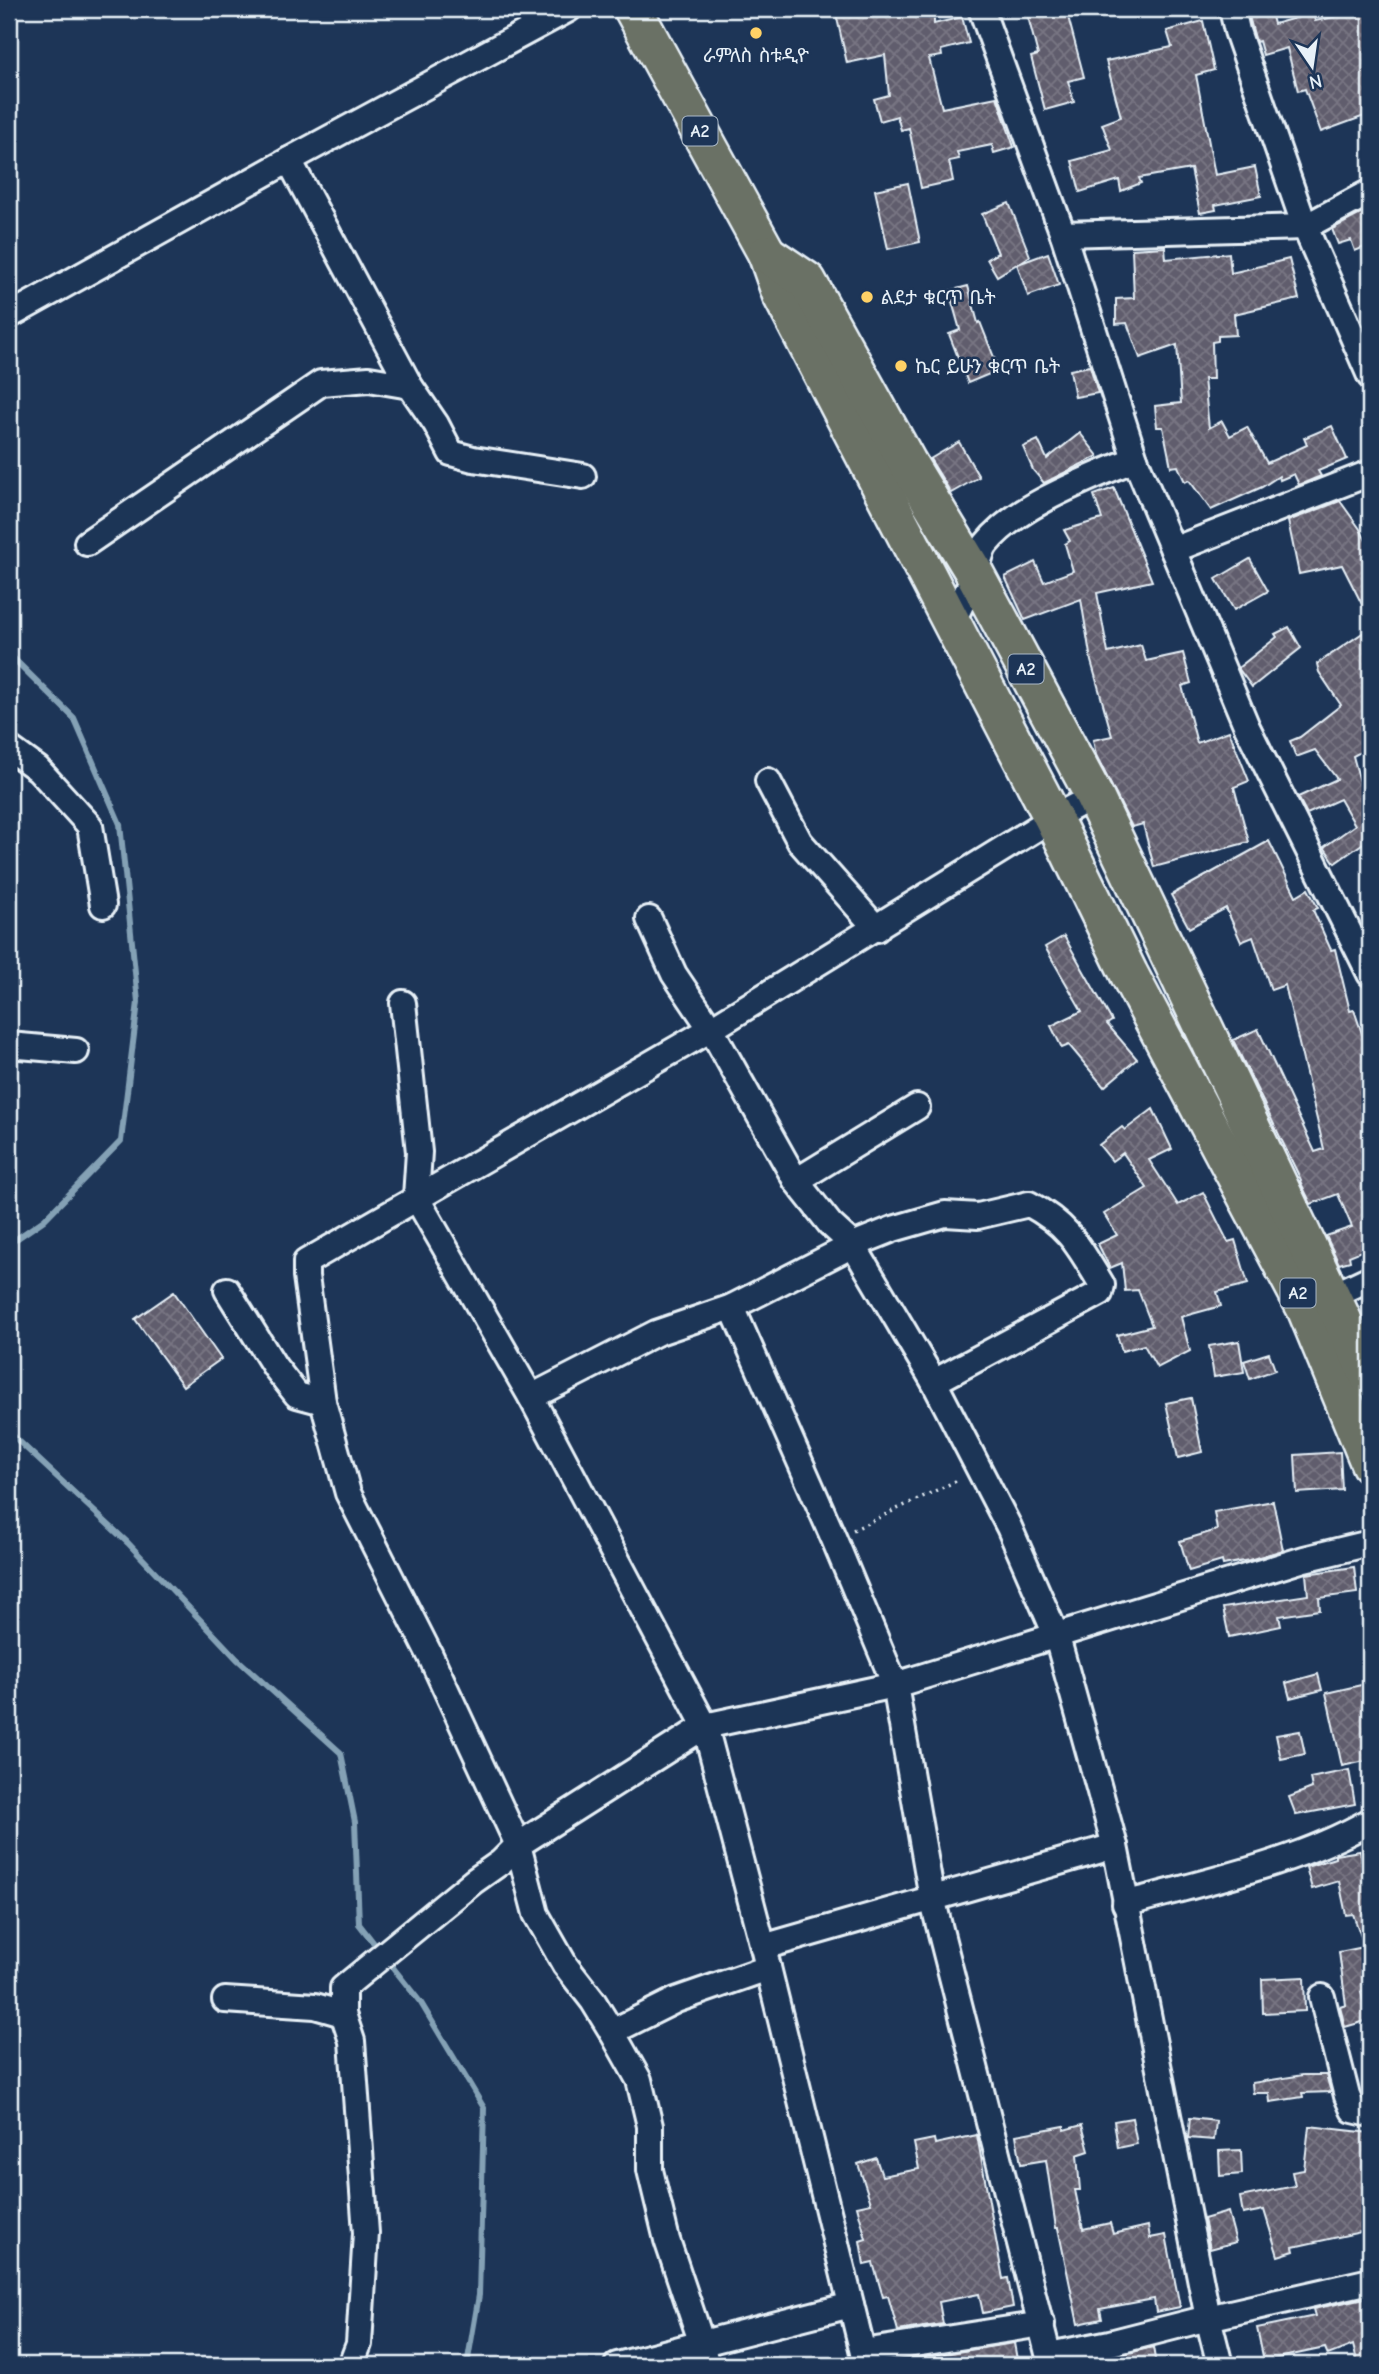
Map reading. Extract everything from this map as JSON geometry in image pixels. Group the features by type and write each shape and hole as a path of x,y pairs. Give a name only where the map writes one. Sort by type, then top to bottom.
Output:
{"highway":[{"name":"A2","path":"633,9 767,254 781,294 893,470 975,574 1094,796 1244,1112 1319,1302 1370,1464"},
{"name":"A2","path":"893,470 952,623 1053,818 1129,974 1211,1130 1370,1378"},
{"path":"1211,1130 1244,1112"}],"street":[{"path":"9,316 289,160 569,9"},
{"path":"981,9 1063,234 1135,459 1247,727 1370,974"},
{"path":"1231,9 1305,227 1370,376"},
{"path":"289,160 410,386 436,424 450,453 583,477"},
{"path":"1063,234 1305,227 1370,192"},
{"path":"87,543 321,383 369,379 410,386"},
{"path":"952,623 975,574 984,546 1017,517 1065,490 1135,459"},
{"path":"1173,550 1370,472"},
{"path":"9,748 38,769 90,826 103,905"},
{"path":"768,781 800,842 877,929"},
{"path":"704,2354 661,2217 650,2170 650,2126 639,2080 593,2001 565,1965 536,1914 518,1844 430,1655 348,1493 323,1402 306,1262 711,1029 1053,818 1094,796"},
{"path":"649,919 674,974 711,1029 796,1181 830,1224 853,1245 934,1382 1009,1527 1057,1637 1115,1846 1208,2318 1220,2365"},
{"path":"403,1003 419,1152 416,1197 531,1397 705,1726 864,2359 1042,2324"},
{"path":"9,1045 76,1051"},
{"path":"796,1181 918,1107"},
{"path":"531,1397 656,1333 732,1307 853,1245 893,1229 946,1214 978,1216 1029,1204 1046,1214 1073,1237 1102,1285 1100,1293 934,1382"},
{"path":"1319,1302 1370,1278"},
{"path":"227,1290 275,1367 297,1395 323,1402"},
{"path":"732,1307 895,1685 932,1898 1050,2360 1208,2318 1370,2281"},
{"path":"351,2365 359,2344 366,2233 352,2041 343,2014 343,1988 501,1862 518,1844 705,1726 895,1685 1304,1559 1370,1543"},
{"path":"1125,1904 1282,1860 1343,1837 1370,1821"},
{"path":"612,2032 765,1957 932,1898 1115,1846"},
{"path":"1322,1997 1347,2096 1353,2110 1370,2114"},
{"path":"225,2000 315,2006 343,2014"},
{"path":"618,2365 704,2354 851,2305"}],"path":[{"path":"834,1539 980,1469"}],"building":[{"path":"835,9 934,9 934,24 962,17 969,43 941,50 942,56 929,58 942,108 997,97 1014,147 994,153 992,145 957,152 959,159 949,161 953,181 921,188 909,128 901,130 897,116 880,121 874,99 889,95 885,55 847,63"},
{"path":"1026,9 1066,9 1084,77 1068,81 1074,102 1045,110 1031,57 1038,55"},
{"path":"1247,9 1270,9 1274,24 1313,13 1315,21 1370,9 1370,114 1321,132 1305,89 1298,91 1287,48 1263,55 1259,41 1256,42"},
{"path":"1203,21 1214,70 1196,75 1215,175 1255,167 1261,196 1215,205 1216,210 1200,213 1191,169 1139,178 1141,183 1121,191 1119,180 1080,192 1072,161 1112,150 1102,124 1121,117 1106,61 1172,47 1167,31"},
{"path":"908,183 920,242 888,249 875,190"},
{"path":"1009,203 1030,256 1018,264 1048,253 1059,285 1028,296 1017,264 997,276 987,259 998,253 982,214"},
{"path":"1370,209 1370,245 1355,251 1351,240 1338,244 1332,229"},
{"path":"1165,247 1166,259 1229,253 1231,273 1289,259 1299,299 1234,314 1236,335 1218,336 1218,341 1212,342 1213,379 1204,379 1209,428 1222,421 1230,436 1247,427 1267,463 1307,445 1304,438 1332,426 1347,459 1318,471 1321,476 1299,485 1294,474 1280,480 1279,476 1262,487 1211,510 1189,480 1185,482 1178,466 1171,467 1163,427 1157,427 1155,406 1181,403 1177,345 1140,358 1127,323 1116,324 1116,299 1134,298 1132,249"},
{"path":"968,286 978,323 980,322 999,370 968,383 949,334 960,330 949,291"},
{"path":"1090,366 1098,393 1075,397 1070,370"},
{"path":"1080,433 1098,456 1044,483 1033,470 1023,447 1038,440 1047,459"},
{"path":"959,442 979,477 951,493 930,459"},
{"path":"1114,488 1152,581 1097,593 1108,653 1141,645 1146,661 1183,653 1191,683 1182,686 1197,743 1229,731 1249,781 1234,787 1249,842 1154,867 1143,824 1132,827 1096,755 1093,740 1112,736 1091,661 1081,599 1025,620 1005,577 1035,562 1044,582 1073,571 1065,544 1070,541 1064,530 1102,519 1094,495"},
{"path":"1340,501 1370,548 1370,620 1342,565 1299,574 1288,521"},
{"path":"1250,559 1268,591 1234,610 1216,579"},
{"path":"1289,627 1301,648 1252,687 1238,668 1277,637 1275,634"},
{"path":"1370,628 1370,747 1353,756 1365,800 1370,797 1370,851 1365,842 1335,863 1324,847 1355,825 1340,799 1307,814 1298,797 1337,779 1315,750 1296,757 1290,741 1300,737 1341,705 1319,672 1317,664"},
{"path":"1269,841 1296,896 1308,889 1318,908 1313,910 1331,950 1335,949 1350,1011 1354,1010 1370,1057 1370,1263 1366,1264 1361,1251 1349,1256 1350,1261 1339,1264 1326,1236 1352,1227 1338,1194 1311,1204 1233,1040 1258,1029 1315,1152 1324,1149 1285,985 1271,990 1253,937 1241,942 1226,908 1189,928 1171,895"},
{"path":"1064,936 1112,1021 1107,1024 1137,1059 1104,1087 1069,1045 1062,1048 1051,1026 1082,1011 1045,947"},
{"path":"1153,1109 1172,1149 1149,1160 1178,1205 1203,1192 1228,1242 1235,1240 1248,1284 1217,1292 1221,1306 1181,1317 1190,1351 1157,1368 1144,1345 1122,1351 1117,1335 1152,1326 1138,1290 1125,1291 1122,1263 1110,1268 1098,1244 1117,1235 1104,1214 1147,1188 1123,1153 1112,1161 1099,1145 1122,1127 1125,1130"},
{"path":"174,1292 221,1359 183,1386 135,1319"},
{"path":"1239,1341 1244,1372 1214,1377 1209,1346"},
{"path":"1269,1353 1275,1370 1250,1379 1244,1361"},
{"path":"1191,1398 1202,1452 1178,1458 1166,1403"},
{"path":"1340,1452 1342,1490 1297,1493 1295,1455"},
{"path":"1273,1501 1283,1550 1223,1565 1222,1561 1189,1571 1180,1541 1217,1530 1214,1512"},
{"path":"1354,1567 1357,1593 1319,1598 1320,1610 1279,1616 1281,1626 1229,1637 1223,1608 1308,1595 1306,1574"},
{"path":"1318,1674 1322,1690 1290,1698 1286,1683"},
{"path":"1370,1683 1370,1760 1342,1766 1326,1693"},
{"path":"1300,1731 1305,1754 1281,1759 1276,1735"},
{"path":"1349,1770 1355,1804 1296,1815 1289,1797 1312,1788 1310,1778"},
{"path":"1360,1851 1370,1904 1370,1956 1353,1914 1346,1915 1339,1881 1312,1889 1306,1867 1335,1858 1335,1855"},
{"path":"1364,1947 1370,1990 1361,1992 1369,2020 1345,2027 1340,2007 1346,2005 1339,1952"},
{"path":"1304,1977 1305,2011 1263,2013 1262,1979"},
{"path":"1303,2075 1326,2075 1331,2092 1302,2093 1303,2097 1270,2102 1269,2093 1253,2093 1252,2083"},
{"path":"1132,2118 1137,2144 1118,2148 1114,2121"},
{"path":"1190,2118 1216,2121 1214,2140 1188,2138"},
{"path":"1082,2125 1089,2151 1077,2155 1080,2190 1075,2190 1083,2229 1110,2223 1113,2234 1148,2226 1150,2238 1166,2235 1180,2307 1156,2312 1154,2299 1100,2309 1102,2319 1078,2324 1056,2228 1046,2160 1021,2164 1016,2135 1064,2126 1064,2130"},
{"path":"1309,2126 1370,2133 1370,2230 1293,2247 1294,2251 1278,2256 1264,2210 1243,2214 1240,2197 1295,2186 1292,2172 1304,2170"},
{"path":"977,2135 1003,2279 1008,2278 1013,2307 983,2313 979,2294 939,2302 943,2324 898,2331 888,2296 883,2297 873,2263 864,2265 860,2241 866,2239 857,2206 871,2203 858,2164 876,2158 882,2176 919,2169 914,2143 934,2139 935,2144"},
{"path":"1241,2150 1242,2174 1220,2176 1219,2151"},
{"path":"1228,2212 1236,2242 1210,2249 1204,2219"},
{"path":"1370,2297 1370,2365 1358,2365 1353,2345 1328,2355 1325,2348 1264,2361 1257,2328 1315,2316 1313,2309"},
{"path":"1014,2343 1018,2365 907,2365 906,2360"},
{"path":"1153,2347 1156,2365 1093,2365 1092,2362"}],"waterway":[{"path":"9,654 74,718 120,824 138,1002 121,1141 44,1220 9,1244"},
{"path":"9,1432 128,1543 237,1659 341,1753 355,1822 359,1924 380,1951"},
{"path":"387,1960 421,2003 484,2108 479,2295 467,2365"}],"place":[{"name":"ራምለስ ስቱዲዮ","path":"756,33"},
{"name":"ልደታ ቁርጥ ቤት","path":"867,297"},
{"name":"ኬር ይሁን ቁርጥ ቤት","path":"901,366"}]}
